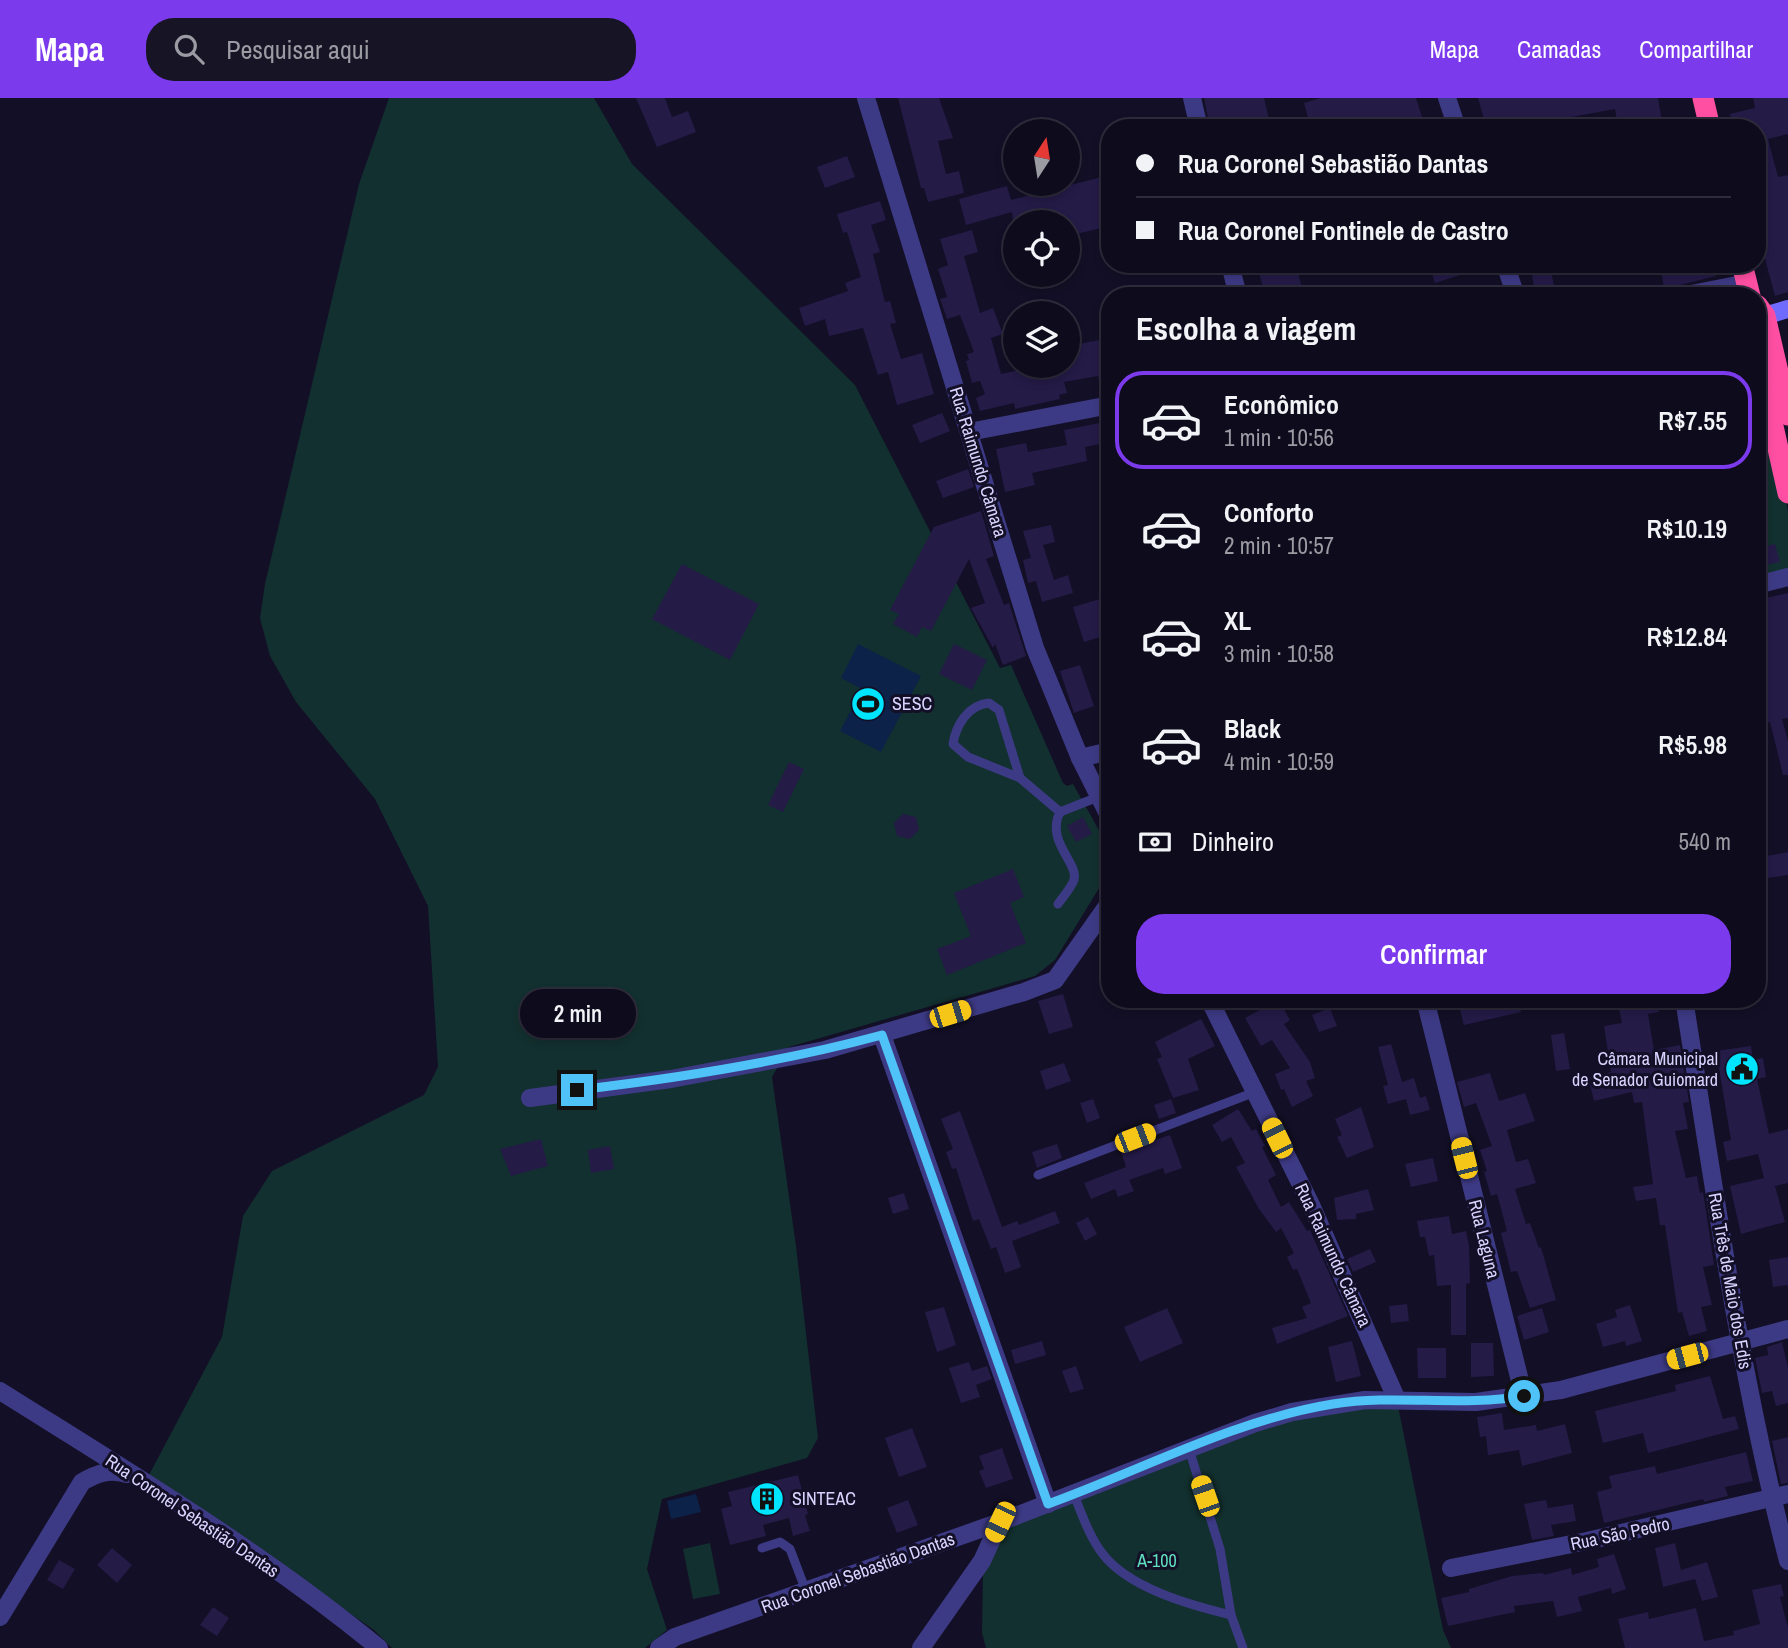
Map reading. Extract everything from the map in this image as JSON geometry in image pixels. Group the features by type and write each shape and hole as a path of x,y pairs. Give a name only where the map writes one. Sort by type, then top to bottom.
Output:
{"highway":[{"path":"1703,98 1708,119"},
{"path":"1766,335 1788,415"},
{"path":"1766,395 1788,493"}],"street":[{"name":"Rua Raimundo Câmara","path":"866,98 1035,648 1101,802"},
{"path":"1192,98 1197,119"},
{"path":"1447,98 1454,119"},
{"path":"1766,312 1788,309"},
{"path":"969,432 1101,407"},
{"path":"1766,583 1788,577"},
{"path":"1080,758 1101,753"},
{"path":"530,1098 730,1069 825,1050 1024,992 1055,980 1101,915"},
{"name":"Rua Raimundo Câmara","path":"1213,1008 1327,1240 1397,1400"},
{"name":"Rua Laguna","path":"1427,1008 1524,1396"},
{"name":"Rua Três de Maio dos Edis","path":"1685,1008 1739,1342 1780,1496 1788,1561"},
{"path":"882,1035 1048,1504"},
{"name":"Rua Coronel Sebastião Dantas","path":"659,1648 675,1637 1000,1522 1292,1412 1365,1400 1476,1402 1560,1390 1788,1329"},
{"name":"Rua Coronel Sebastião Dantas","path":"0,1391 135,1476 299,1587 379,1648"},
{"path":"0,1617 82,1482 97,1473 114,1471 135,1476"},
{"name":"Rua São Pedro","path":"1451,1568 1599,1539 1780,1496"},
{"path":"921,1648 982,1561 1000,1522"}],"lane":[{"path":"1020,778 996,707 989,703 971,708 955,736 954,747 968,757 1020,778 1060,812"},
{"path":"1058,904 1074,880 1074,871 1057,835 1056,822 1060,812 1098,797"},
{"path":"1038,1175 1255,1092"},
{"path":"1189,1449 1220,1549 1231,1615 1243,1648"},
{"path":"1074,1494 1092,1539 1112,1564 1166,1595 1231,1615"},
{"path":"762,1548 780,1542 790,1549 806,1591"}],"green space":[{"path":"389,98 594,98 632,164 855,385 1000,668 1011,665 1063,783 1067,786 1073,784 1101,834 1101,885 1055,960 1035,976 789,1047 772,1077 796,1246 818,1438 807,1458 662,1499 647,1569 667,1630 645,1648 392,1648 374,1630 149,1475 222,1337 243,1216 272,1171 424,1095 438,1067 428,906 375,799 296,702 270,656 260,618 265,584 359,184"},
{"path":"1766,411 1788,511 1788,574 1766,579"},
{"name":"A-100","path":"1398,1406 1443,1630 1451,1648 986,1648 982,1633 983,1571 1004,1526 1282,1422 1370,1407"},
{"path":"710,1543 720,1594 693,1599 683,1549"}],"water":[{"path":"858,644 921,676 881,752 840,731 862,689 841,678"},
{"path":"696,1494 701,1512 671,1519 667,1501"}],"building":[{"path":"636,98 665,98 672,117 688,111 696,132 657,147"},
{"path":"898,98 939,98 953,138 938,141 946,174 959,171 964,193 928,202 924,188 921,188"},
{"path":"1204,98 1264,98 1269,119 1208,119"},
{"path":"1320,98 1416,98 1423,119 1308,119 1304,103"},
{"path":"1478,98 1658,98 1662,119 1617,119 1615,109 1561,119 1484,119"},
{"path":"1753,98 1788,98 1788,134 1768,139 1778,177 1788,175 1788,292 1775,296 1766,262 1766,119 1731,119 1730,114 1755,108"},
{"path":"847,156 855,177 825,188 817,167"},
{"path":"1101,177 1101,228 1080,233 1080,210 1003,210 1003,215 966,225 959,199 1003,187 1003,196 1010,196 1011,200 1027,196 1080,196 1080,183"},
{"path":"880,201 886,220 871,225 880,252 873,254 885,302 890,301 896,323 890,324 901,359 922,353 934,394 897,405 888,372 878,375 863,328 829,336 825,319 805,326 799,308 848,291 845,283 861,277 847,232 843,233 837,214"},
{"path":"972,230 978,252 964,256 980,313 993,308 1003,334 991,338 1003,378 1080,378 1080,344 1101,340 1101,390 1098,376 1064,382 1067,393 1059,395 1060,399 1015,409 1014,403 980,411 976,398 985,394 980,381 972,383 966,361 969,360 967,354 974,352 960,315 947,319 940,299 947,297 938,269 948,265 940,239"},
{"path":"1259,273 1298,273 1302,287 1263,287"},
{"path":"1432,273 1466,273 1435,283"},
{"path":"1551,273 1554,287 1534,287 1532,274"},
{"path":"1661,273 1716,273 1716,276 1664,287"},
{"path":"942,413 950,431 920,443 912,425"},
{"path":"1101,423 1101,444 1085,447 1087,461 1032,473 1035,485 1005,492 996,449 1026,443 1028,452 1067,445 1064,430"},
{"path":"968,469 974,487 943,498 936,481"},
{"path":"981,511 994,556 986,559 1004,605 1009,603 1026,656 1003,665 995,644 993,648 971,608 985,603 969,559 931,631 922,627 917,637 893,624 899,614 890,610 934,527"},
{"path":"1051,525 1055,542 1043,545 1054,580 1068,575 1073,593 1042,602 1036,581 1028,583 1023,560 1031,558 1023,531"},
{"path":"1775,544 1780,562 1766,565 1766,546"},
{"path":"682,564 759,604 730,660 652,619"},
{"path":"1788,593 1788,718 1782,719 1788,741 1788,775 1783,775 1770,722 1766,723 1766,598"},
{"path":"1101,599 1101,637 1084,642 1073,607"},
{"name":"SESC","path":"954,644 987,660 972,690 939,674"},
{"path":"1080,665 1094,706 1074,713 1060,671"},
{"path":"789,762 804,769 783,812 768,805"},
{"path":"903,814 916,817 919,830 910,839 897,836 894,823"},
{"path":"1083,817 1092,834 1076,842 1067,826"},
{"path":"1788,852 1788,875 1766,878 1766,856"},
{"path":"1013,869 1024,897 1010,903 1026,943 947,975 937,949 971,936 954,893"},
{"path":"1063,994 1073,1027 1049,1034 1038,1001"},
{"path":"1259,1008 1283,1008 1290,1020 1284,1024 1310,1062 1315,1078 1306,1081 1313,1096 1292,1107 1275,1074 1290,1068 1272,1040 1261,1046 1245,1018 1260,1010"},
{"path":"1330,1008 1337,1026 1319,1032 1312,1015"},
{"path":"1520,1008 1521,1012 1464,1025 1460,1010"},
{"path":"1619,1008 1658,1008 1659,1012 1648,1014 1654,1050 1680,1045 1689,1102 1683,1103 1688,1129 1675,1131 1686,1178 1697,1176 1700,1193 1703,1192 1714,1265 1703,1267 1712,1305 1701,1307 1707,1331 1689,1336 1682,1312 1678,1313 1665,1225 1660,1225 1656,1198 1636,1201 1633,1187 1653,1184 1642,1102 1634,1103 1632,1092 1594,1101 1588,1077 1611,1072 1604,1026 1622,1023"},
{"path":"1201,1019 1215,1046 1188,1059 1199,1090 1173,1098 1157,1059 1162,1057 1155,1042"},
{"path":"1564,1033 1570,1069 1556,1071 1551,1035"},
{"path":"1391,1044 1402,1082 1414,1078 1420,1098 1426,1096 1430,1110 1410,1115 1406,1099 1388,1104 1383,1086 1388,1085 1378,1047"},
{"path":"1751,1046 1753,1060 1763,1058 1766,1077 1757,1079 1769,1134 1788,1129 1788,1183 1775,1186 1785,1222 1741,1234 1730,1186 1764,1178 1758,1154 1727,1161 1723,1142 1731,1140 1716,1051"},
{"path":"1064,1063 1071,1081 1046,1090 1040,1071"},
{"path":"1490,1073 1499,1101 1525,1093 1535,1121 1507,1130 1516,1162 1528,1159 1536,1183 1515,1189 1526,1224 1530,1223 1539,1248 1541,1247 1556,1300 1530,1308 1517,1271 1511,1272 1501,1233 1507,1231 1497,1194 1491,1196 1484,1172 1487,1171 1480,1150 1492,1146 1476,1103 1464,1107 1457,1082"},
{"path":"1093,1099 1100,1118 1087,1123 1080,1103"},
{"path":"1171,1099 1176,1113 1159,1119 1154,1105"},
{"path":"1361,1107 1374,1147 1347,1158 1337,1137 1342,1135 1335,1119"},
{"path":"1238,1109 1252,1131 1256,1129 1265,1146 1262,1147 1276,1175 1268,1180 1281,1207 1289,1202 1307,1231 1310,1230 1348,1316 1277,1344 1272,1328 1307,1318 1302,1307 1311,1303 1297,1269 1293,1270 1287,1257 1294,1253 1281,1228 1276,1232 1259,1209 1236,1167 1245,1163 1231,1137 1222,1142 1212,1125"},
{"path":"960,1111 1002,1227 1017,1221 1019,1225 1055,1211 1060,1223 1012,1241 1021,1267 1005,1273 996,1247 991,1249 979,1219 973,1221 956,1168 952,1169 946,1152 953,1149 941,1119"},
{"path":"1170,1135 1182,1168 1165,1174 1163,1168 1129,1180 1134,1191 1118,1197 1115,1189 1091,1199 1084,1183 1126,1167 1121,1151"},
{"path":"541,1139 548,1166 511,1176 500,1149"},
{"path":"1057,1144 1062,1158 1037,1168 1032,1152"},
{"path":"610,1146 614,1169 591,1173 588,1150"},
{"path":"1433,1158 1438,1181 1411,1187 1405,1164"},
{"path":"1368,1189 1374,1210 1356,1214 1356,1219 1337,1220 1334,1198"},
{"path":"904,1193 909,1209 893,1214 888,1198"},
{"path":"1449,1216 1452,1234 1466,1231 1469,1245 1470,1283 1466,1284 1466,1335 1451,1335 1451,1285 1437,1286 1434,1255 1429,1256 1425,1237 1420,1237 1417,1221"},
{"path":"1088,1217 1097,1234 1085,1241 1076,1223"},
{"path":"1370,1249 1376,1262 1353,1272 1347,1259"},
{"path":"1788,1257 1788,1285 1773,1287 1769,1260"},
{"path":"1407,1304 1409,1321 1391,1323 1389,1306"},
{"path":"1630,1305 1642,1341 1626,1346 1625,1341 1603,1347 1596,1324 1617,1317 1615,1310"},
{"path":"944,1307 956,1345 937,1352 925,1312"},
{"path":"1167,1308 1183,1343 1140,1362 1124,1327"},
{"path":"1542,1308 1549,1332 1524,1340 1517,1316"},
{"path":"1042,1341 1046,1355 1015,1364 1011,1350"},
{"path":"1352,1341 1361,1376 1336,1382 1328,1347"},
{"path":"1782,1342 1788,1368 1788,1403 1776,1406 1772,1391 1762,1393 1755,1358 1768,1355 1767,1347"},
{"path":"1471,1343 1493,1343 1494,1376 1471,1377"},
{"path":"1417,1348 1446,1348 1446,1378 1418,1378"},
{"path":"969,1362 972,1371 987,1366 992,1379 976,1385 980,1397 961,1403 949,1368"},
{"path":"1076,1366 1084,1389 1070,1393 1062,1371"},
{"path":"1710,1376 1723,1419 1735,1416 1739,1429 1648,1453 1643,1433 1603,1443 1595,1411 1676,1391 1675,1385"},
{"path":"1502,1413 1504,1430 1536,1425 1537,1431 1565,1424 1572,1453 1522,1466 1519,1450 1488,1455 1486,1436 1480,1437 1477,1417"},
{"path":"912,1428 927,1467 899,1477 885,1438"},
{"path":"1788,1437 1788,1483 1781,1484 1772,1441"},
{"path":"1002,1448 1013,1479 986,1488 979,1471 984,1469 979,1456"},
{"path":"1746,1452 1753,1481 1725,1487 1728,1496 1704,1502 1703,1499 1604,1523 1597,1492 1612,1488 1609,1476 1655,1466 1657,1474"},
{"name":"SINTEAC","path":"798,1475 810,1531 793,1536 789,1518 763,1525 766,1536 730,1545 721,1509 732,1506 728,1492"},
{"path":"908,1500 918,1525 897,1533 887,1508"},
{"path":"1546,1500 1548,1508 1573,1504 1576,1521 1551,1525 1554,1536 1532,1540 1524,1504"},
{"path":"1675,1543 1681,1570 1707,1562 1718,1597 1702,1601 1695,1579 1663,1587 1655,1548"},
{"path":"112,1548 132,1565 117,1583 97,1565"},
{"path":"1614,1554 1626,1589 1612,1594 1611,1588 1578,1597 1582,1611 1557,1617 1553,1601 1514,1606 1515,1612 1448,1626 1441,1598 1469,1592 1469,1589 1512,1576 1544,1575 1571,1568 1572,1575 1599,1567 1597,1559"},
{"path":"59,1560 75,1569 63,1589 47,1580"},
{"path":"1781,1584 1784,1596 1780,1597 1788,1628 1788,1648 1625,1648 1618,1619 1648,1612 1649,1619 1696,1608 1704,1641 1734,1635 1733,1631 1760,1624 1752,1590"},
{"path":"213,1607 229,1618 217,1636 200,1625"}],"place":[{"name":"SESC","path":"868,704"},
{"name":"Câmara Municipal de Senador Guiomard","path":"1742,1069"},
{"name":"SINTEAC","path":"767,1499"}],"route":[{"path":"577,1090 730,1069 825,1050 882,1035 1048,1504 1255,1423 1292,1412 1365,1400 1476,1402 1524,1396"}]}
